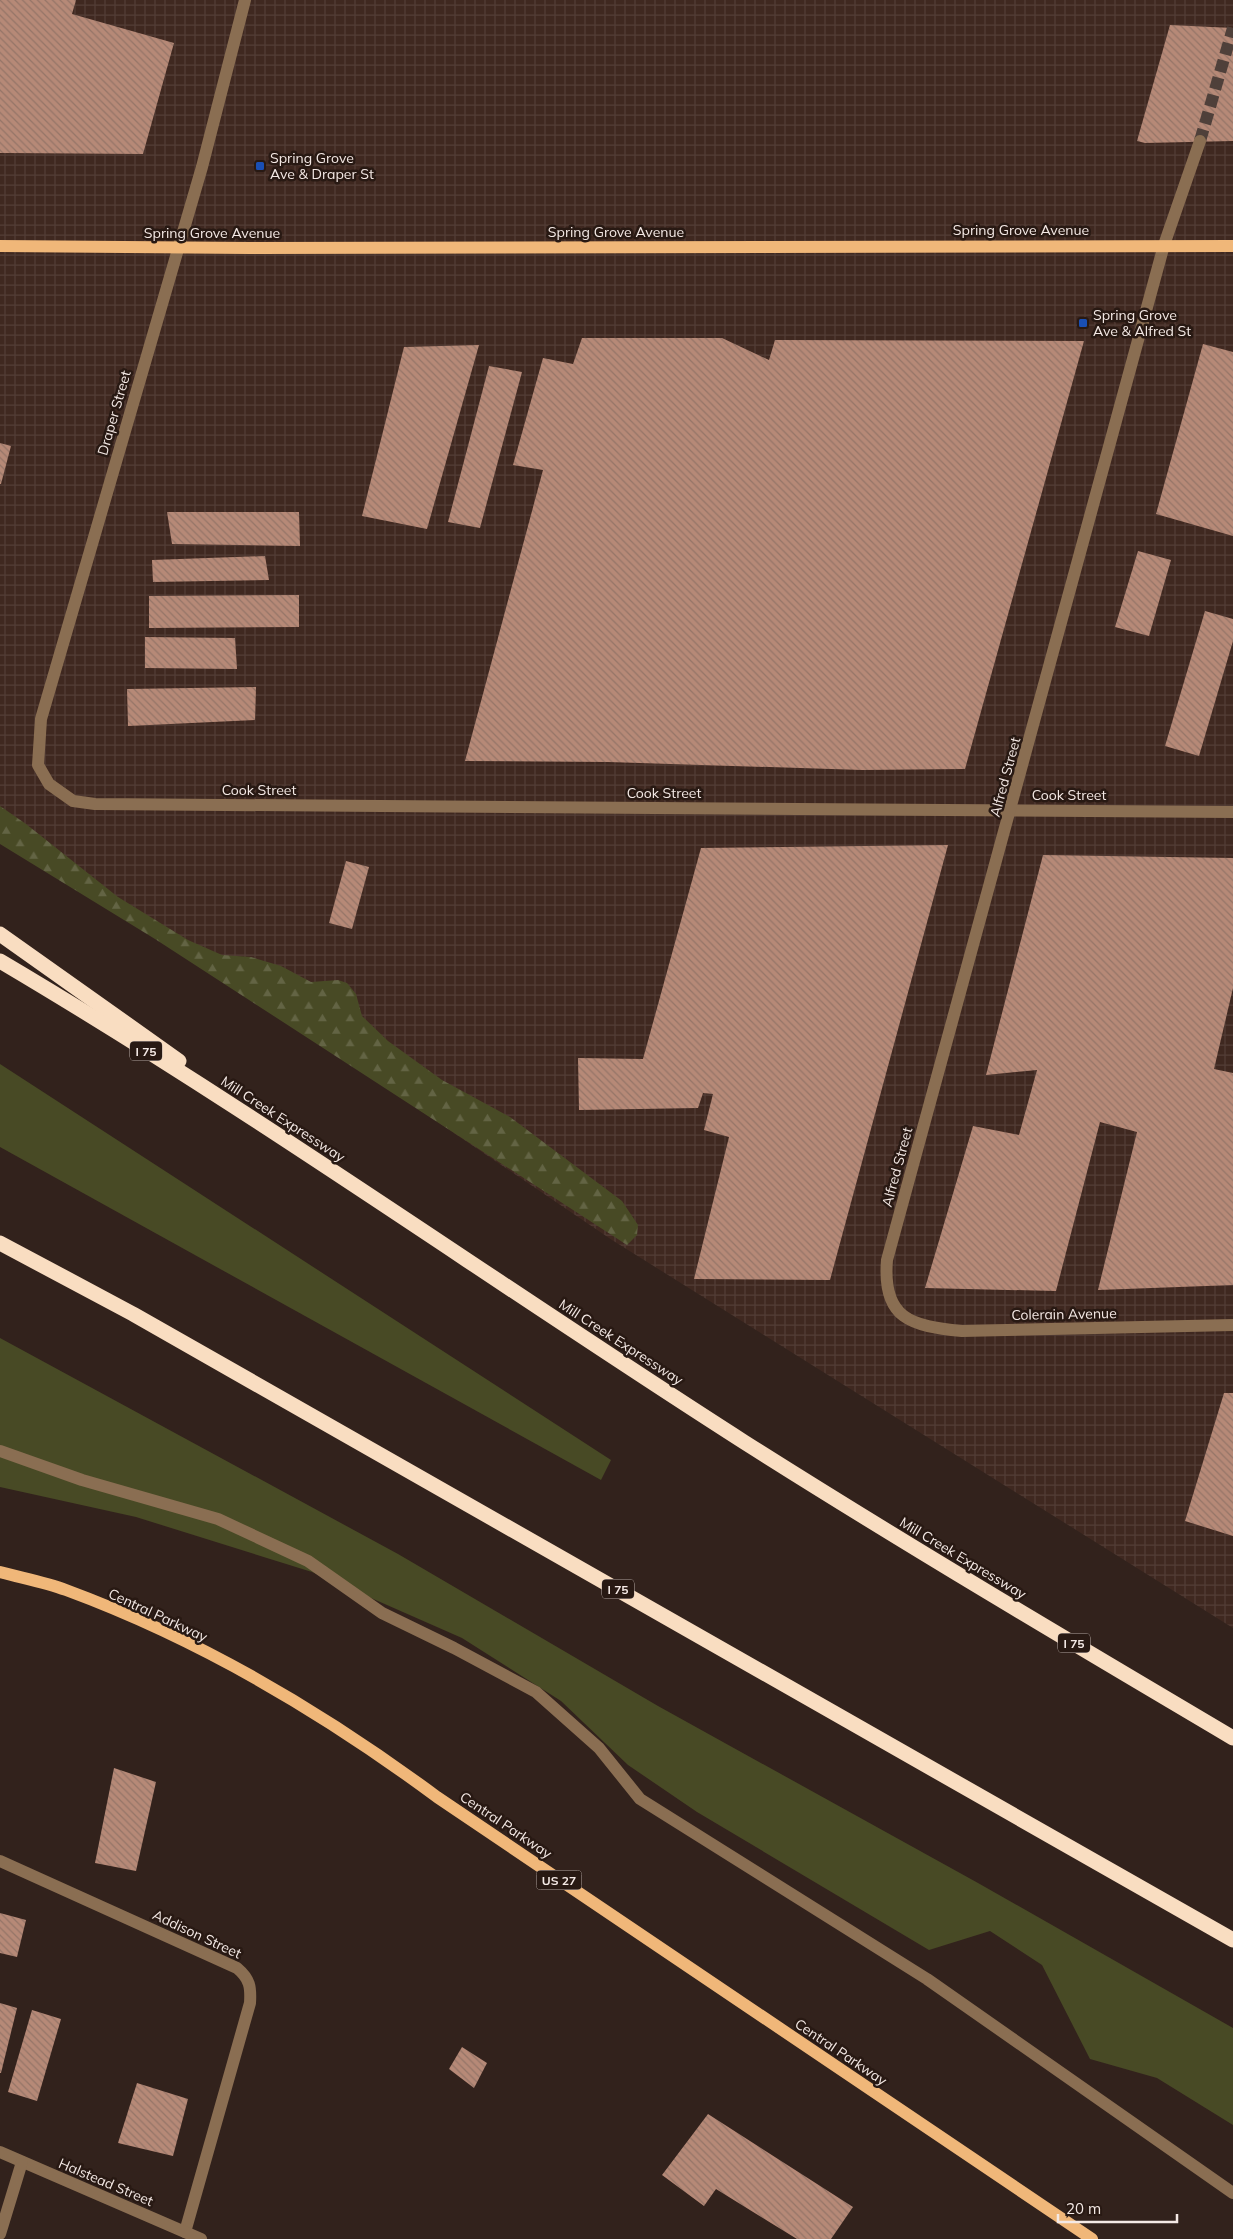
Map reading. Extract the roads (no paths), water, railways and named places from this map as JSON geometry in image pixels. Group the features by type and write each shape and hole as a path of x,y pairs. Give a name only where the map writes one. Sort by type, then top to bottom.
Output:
{"highway":[{"path":"0,934 291,1142"},
{"name":"Mill Creek Expressway","path":"0,961 291,1142 743,1441 914,1548 1233,1738"},
{"name":"I 75","path":"0,1243 134,1314 1233,1940"}],"main road":[{"name":"Spring Grove Avenue","path":"0,246 1233,246"},
{"name":"Central Parkway","path":"0,1572 64,1589 167,1633 282,1694 392,1764 1092,2239"}],"street":[{"name":"Draper Street","path":"95,804 73,801 49,784 38,765 41,719 202,167 245,0"},
{"name":"Alfred Street","path":"901,1313 889,1299 885,1281 887,1260 1164,245 1200,141"},
{"name":"Cook Street","path":"95,804 1233,812"},
{"name":"Colerain Avenue","path":"901,1313 915,1324 962,1331 1233,1325"},
{"path":"0,1450 82,1480 218,1519 308,1560 382,1613 454,1648 536,1692 599,1748 640,1799 927,1979 1233,2193"},
{"name":"Addison Street","path":"0,1861 237,1968 246,1976 251,1987 250,2004 185,2232"},
{"name":"Halstead Street","path":"0,2152 201,2239"},
{"path":"0,2234 22,2162"}],"tunnel":[{"path":"1200,141 1233,28"}],"place":[{"name":"Spring Grove Ave & Draper St","path":"260,166"},
{"name":"Spring Grove Ave & Alfred St","path":"1083,323"}]}
